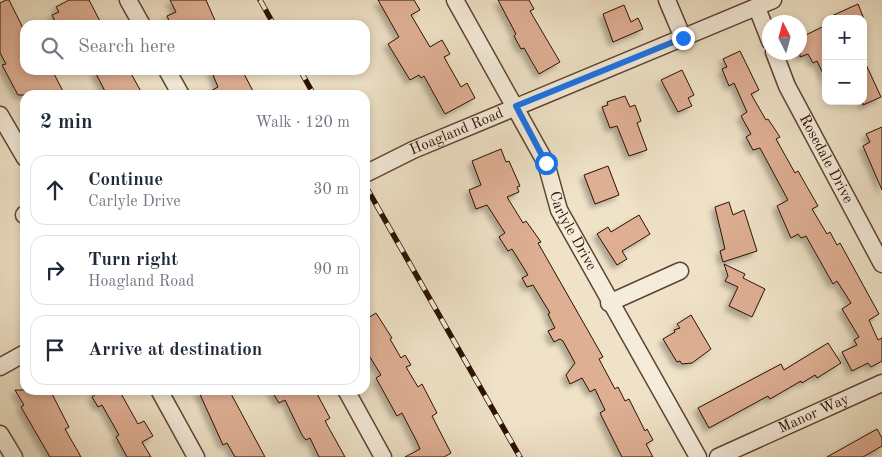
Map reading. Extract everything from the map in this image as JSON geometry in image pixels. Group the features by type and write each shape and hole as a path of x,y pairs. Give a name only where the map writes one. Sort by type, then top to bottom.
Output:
{"street":[{"path":"128,0 139,20"},
{"name":"Carlyle Drive","path":"455,0 516,106 546,163 558,210 698,457"},
{"path":"667,0 683,38"},
{"name":"Hoagland Road","path":"370,172 413,150 516,106 773,0"},
{"path":"757,8 762,21"},
{"name":"Rosedale Drive","path":"777,60 787,86 882,264"},
{"path":"170,75 178,90"},
{"path":"0,115 20,149"},
{"path":"610,303 680,271"},
{"path":"0,366 20,356"},
{"name":"Manor Way","path":"718,457 882,382"},
{"path":"162,395 196,457"},
{"path":"349,395 383,457"},
{"path":"0,434 14,457"}],"building":[{"path":"9,0 20,22 20,75 55,75 62,90 20,90 20,95 18,95 2,65 6,64 0,53 0,3"},
{"path":"69,0 89,0 99,20 54,20 52,15 59,12 56,7"},
{"path":"170,0 206,0 215,20 169,20 167,16 176,12"},
{"path":"378,0 414,0 420,10 411,15 430,47 442,40 450,54 444,57 461,87 467,83 475,98 445,114 424,76 421,78 419,75 410,80 388,44 399,37"},
{"path":"498,0 529,0 534,9 530,11 560,62 539,74 524,48 521,49 514,36 516,34"},
{"path":"858,4 862,15 834,15"},
{"path":"624,5 631,22 638,18 643,29 613,42 603,14"},
{"path":"822,27 822,72 817,61 813,63 807,54 807,34"},
{"path":"740,51 759,90 751,94 766,120 768,119 780,137 776,139 795,173 798,171 818,206 812,209 827,234 830,232 837,245 840,243 879,314 869,320 878,340 882,338 882,361 871,367 868,363 852,371 842,352 857,345 854,340 859,337 842,309 851,303 837,281 833,284 806,236 801,238 798,234 791,238 777,206 788,200 760,148 753,150 746,137 751,134 741,116 747,112 734,83 729,86 722,69 727,67 723,59"},
{"path":"867,67 881,97 867,103"},
{"path":"682,70 694,95 688,98 692,106 678,112 661,80"},
{"path":"97,75 132,75 140,90 104,90"},
{"path":"213,75 245,75 252,90 213,90 218,87"},
{"path":"625,96 630,107 635,105 641,121 637,123 647,150 629,156 617,126 610,128 602,107 608,105 607,102"},
{"path":"882,127 882,190 863,146 870,142 866,134"},
{"path":"501,149 506,162 509,161 520,186 517,187 519,192 507,197 523,223 526,221 541,242 538,243 603,357 599,359 615,389 618,387 625,401 629,399 645,431 647,429 653,440 646,444 653,457 622,457 600,413 605,410 595,389 590,392 582,378 570,384 566,375 575,363 563,341 560,339 554,342 548,331 555,328 548,314 550,313 533,285 527,287 522,278 528,275 512,249 508,251 499,237 505,233 487,205 476,209 469,190 481,185 472,161"},
{"path":"608,166 619,195 595,204 584,175"},
{"path":"729,202 733,215 744,210 757,251 723,262 720,251 725,249 715,207"},
{"path":"639,215 650,234 622,251 627,259 617,265 597,234 608,227 611,232"},
{"path":"724,264 745,274 743,278 765,289 752,317 729,306 738,287 725,281 728,276"},
{"path":"376,313 392,338 390,339 401,358 405,355 411,365 406,367 418,387 422,384 437,413 432,416 451,453 444,457 405,457 420,449 402,413 397,416 376,378 381,375 370,357 370,317"},
{"path":"691,315 711,349 692,363 682,364 680,361 677,362 663,339 675,332 674,330 680,328 677,324"},
{"path":"828,343 841,363 817,378 815,375 802,383 801,381 770,399 768,396 709,428 698,408 781,364 784,370"},
{"path":"15,390 20,390 20,395 53,395 69,427 65,429 81,457 50,457 21,407 24,405"},
{"path":"95,395 122,395 138,424 144,421 153,436 142,442 151,457 127,457 116,437 119,435 102,405 98,407 92,397"},
{"path":"200,395 232,395 265,457 235,457 227,443 223,445"},
{"path":"274,395 318,395 330,418 325,421 345,457 319,457 310,438 306,440 302,435 285,400 279,403"},
{"path":"877,429 882,438 882,446 863,457 827,457"}],"railway":[{"path":"260,0 271,20"},
{"path":"303,75 311,90"},
{"path":"370,194 520,457"}],"route":[{"path":"546,163 516,106 683,38"}]}
